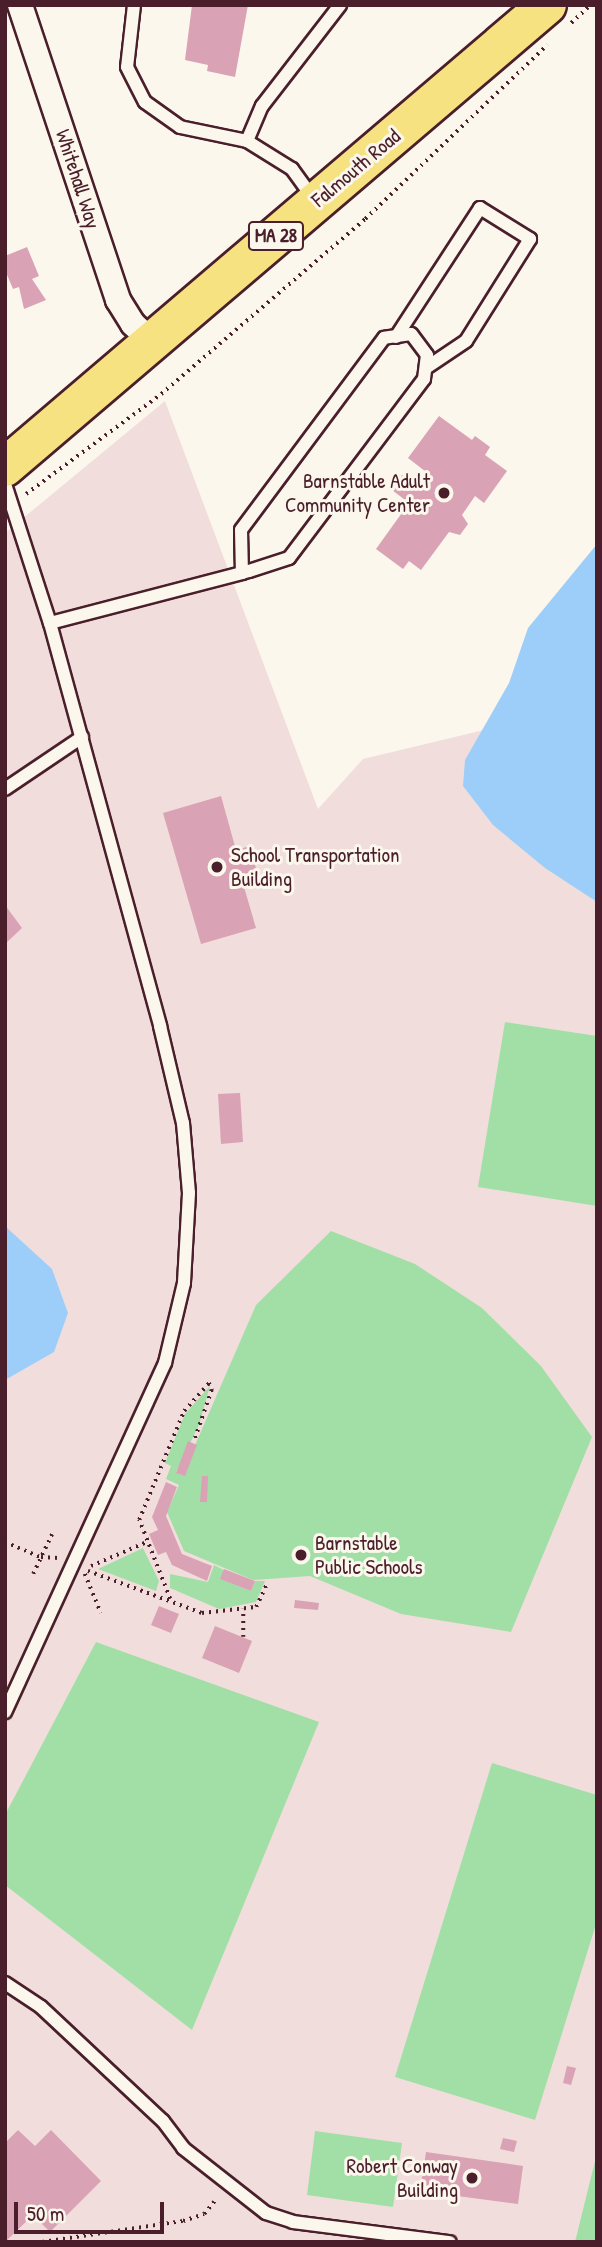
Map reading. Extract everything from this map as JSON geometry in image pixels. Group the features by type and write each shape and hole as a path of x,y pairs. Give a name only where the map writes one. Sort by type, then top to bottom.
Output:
{"main road":[{"name":"Falmouth Road","path":"5,467 316,202 554,19"}],"street":[{"name":"Whitehall Way","path":"20,5 118,300 133,324 152,342"}],"lane":[{"path":"134,5 127,67 145,102 180,127 247,141 292,169 316,202"},
{"path":"247,141 262,106 340,5"},
{"path":"396,337 480,208 530,239 466,341 425,368"},
{"path":"50,623 242,573 289,558 424,379 428,355 411,334 384,338 241,530 242,573"},
{"path":"5,484 50,623 82,737 179,1100 189,1170 187,1256 173,1337 159,1378 5,1712"},
{"path":"5,789 82,737"},
{"path":"5,1983 41,2007 163,2121 183,2148 266,2214 293,2222 450,2242"}],"path":[{"path":"554,19 590,5"},
{"path":"13,505 161,394 355,228 551,43"},
{"path":"170,1599 147,1542 140,1515 184,1411 209,1383 212,1390 194,1442"},
{"path":"33,1574 52,1534"},
{"path":"5,1542 41,1558 61,1559"},
{"path":"83,1569 147,1542"},
{"path":"83,1569 153,1598 170,1599 202,1613 257,1608 267,1583"},
{"path":"83,1569 101,1613"},
{"path":"243,1609 246,1628 243,1637"},
{"path":"42,2242 183,2221 204,2214 216,2199"}],"shaded area":[{"name":"Barnstable Public Schools","path":"165,401 318,809 363,759 484,730 597,868 597,2242 5,2242 5,533"}],"green space":[{"path":"505,1022 597,1036 597,1206 478,1187"},
{"path":"331,1231 415,1264 482,1308 541,1366 592,1437 511,1632 401,1614 310,1576 253,1580 184,1551 167,1512 179,1485 166,1479 171,1466 165,1463 185,1414 210,1386 199,1425 176,1472 182,1475 256,1305"},
{"path":"143,1548 159,1581 156,1591 98,1569"},
{"path":"214,1565 224,1570 221,1579 251,1591 255,1581 265,1581 256,1602 219,1609 170,1588 170,1574 208,1582"},
{"path":"96,1642 319,1722 192,2030 5,1885 5,1815"},
{"path":"492,1763 597,1795 597,1921 535,2120 395,2077"},
{"path":"315,2131 402,2143 393,2207 307,2195"},
{"path":"597,2153 597,2242 575,2242"}],"water":[{"path":"597,544 597,902 545,868 493,825 463,786 465,760 509,683 528,628"},
{"path":"5,1226 52,1269 68,1313 54,1352 5,1380"}],"building":[{"path":"192,5 248,5 235,77 207,71 208,65 185,60"},
{"path":"27,247 39,276 32,279 46,300 24,309 19,287 13,289 5,270 5,256"},
{"name":"Barnstable Adult Community Center","path":"439,416 472,440 475,436 490,447 485,455 507,471 484,503 475,496 462,515 468,524 460,535 449,532 421,570 409,561 403,569 376,549 409,503 392,490 402,475 420,488 430,475 408,458"},
{"name":"School Transportation Building","path":"221,796 236,850 250,846 260,883 244,887 256,928 201,944 163,813"},
{"path":"5,905 22,928 5,944"},
{"path":"240,1093 243,1142 221,1144 218,1094"},
{"path":"188,1441 197,1445 185,1476 176,1473"},
{"path":"202,1476 208,1476 207,1502 200,1502"},
{"path":"166,1482 177,1487 166,1516 182,1554 212,1566 207,1581 172,1565 166,1552 158,1555 149,1534 158,1530 152,1517"},
{"path":"224,1569 255,1581 251,1591 220,1579"},
{"path":"295,1600 319,1603 318,1610 294,1608"},
{"path":"159,1606 179,1614 171,1633 151,1625"},
{"path":"215,1626 252,1641 239,1673 202,1658"},
{"path":"567,2066 576,2068 571,2085 563,2083"},
{"path":"18,2130 35,2146 51,2130 101,2181 50,2232 33,2215 5,2242 5,2143"},
{"path":"503,2138 517,2141 514,2152 500,2149"},
{"name":"Robert Conway Building","path":"426,2152 523,2166 518,2204 420,2191"}],"place":[{"name":"Barnstable Adult Community Center","path":"444,493"},
{"name":"School Transportation Building","path":"217,867"},
{"name":"Barnstable Public Schools","path":"301,1555"},
{"name":"Robert Conway Building","path":"472,2178"}]}
